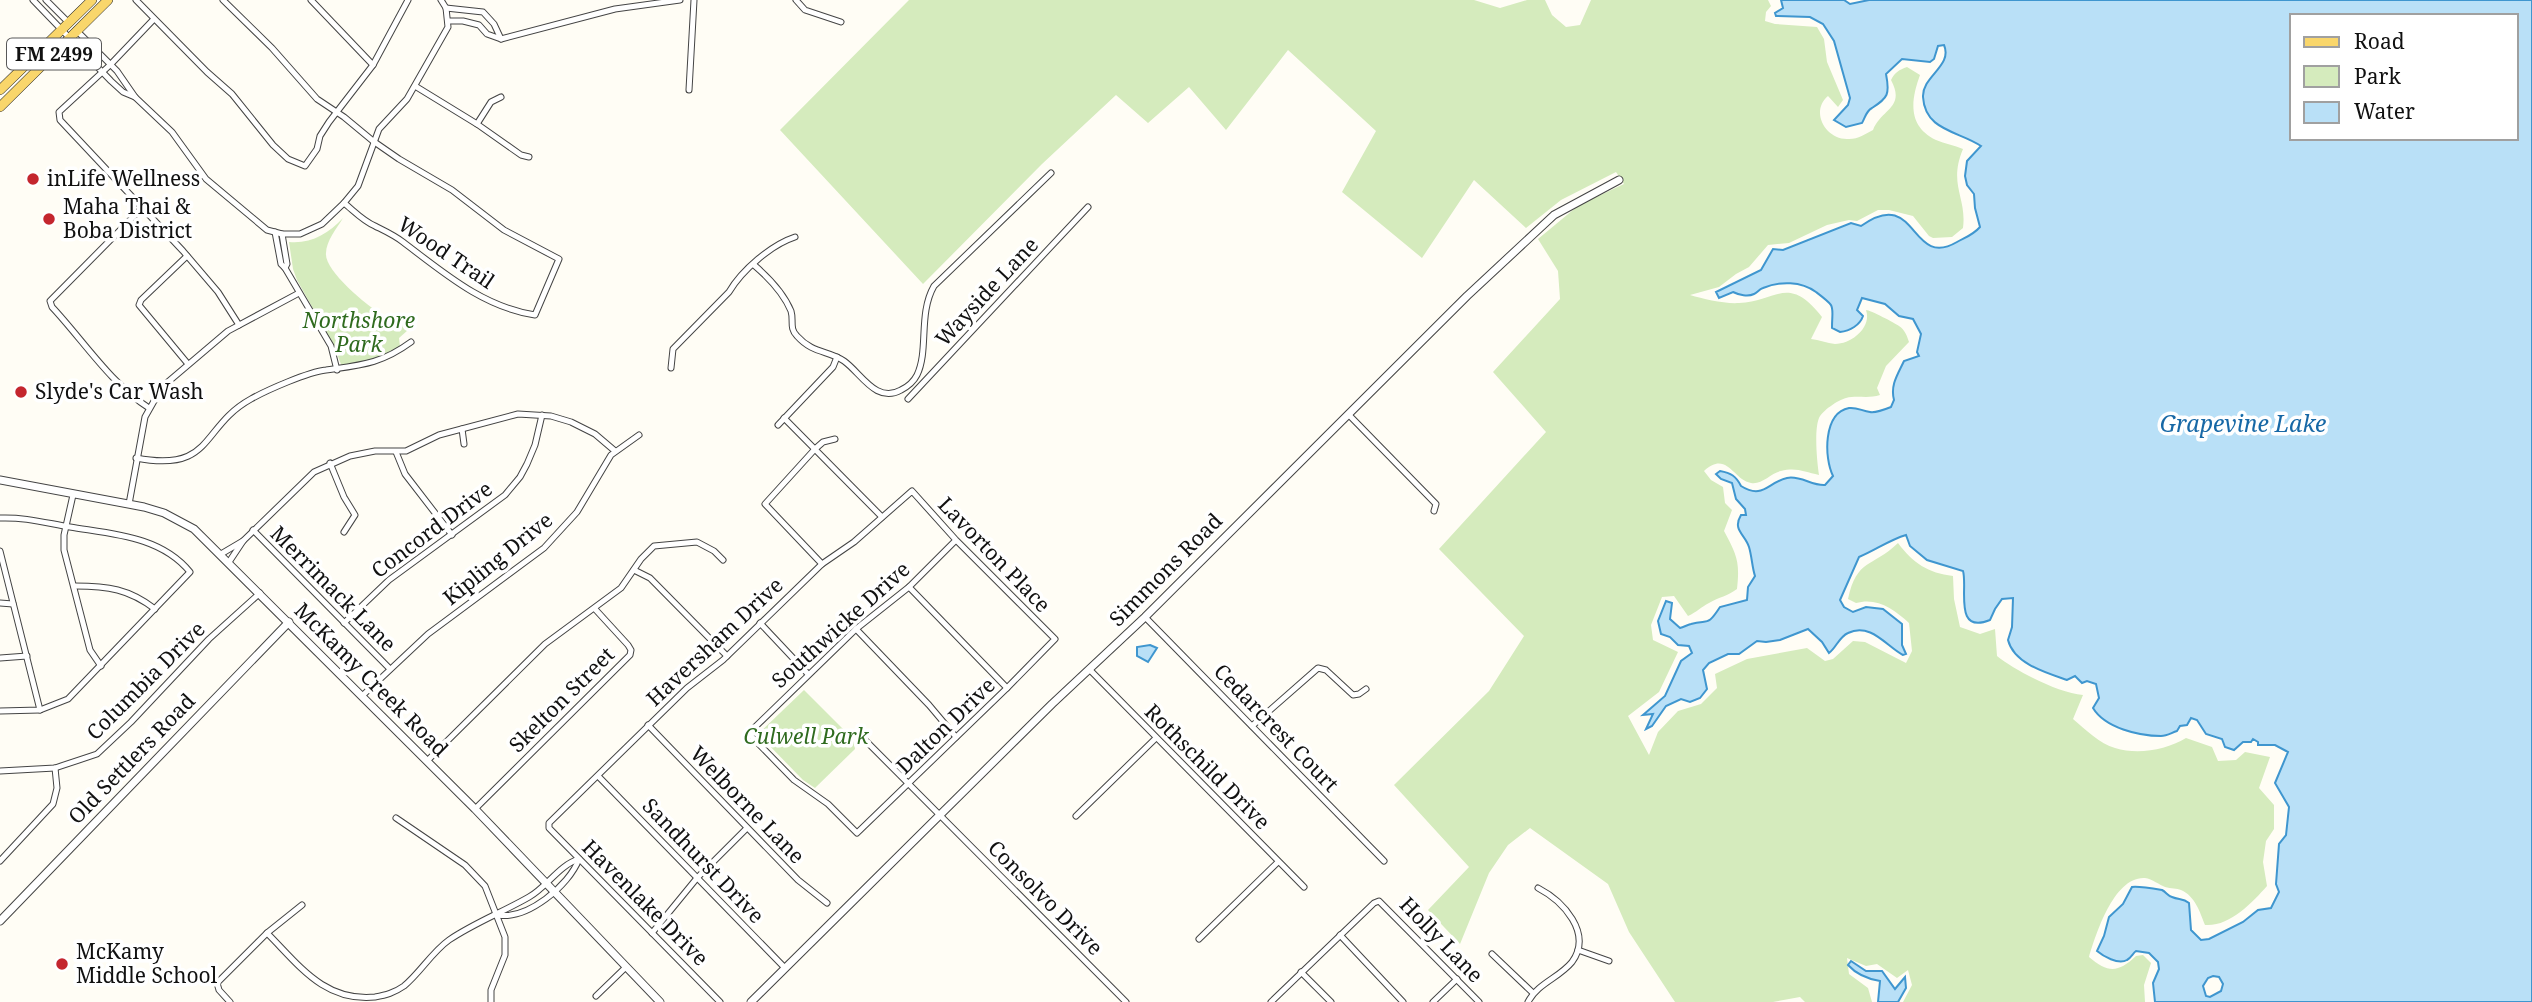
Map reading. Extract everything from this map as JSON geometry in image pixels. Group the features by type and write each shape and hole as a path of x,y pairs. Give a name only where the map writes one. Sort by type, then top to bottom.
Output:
{"main road":[{"name":"FM 2499","path":"0,90 92,0"},
{"name":"FM 2499","path":"0,107 108,0"}],"street":[{"path":"33,0 110,65 135,97 172,132 206,179 259,224 278,233 300,234 314,229 358,187 379,129 407,99 448,27 446,8 441,0"},
{"path":"46,0 103,72 122,92 135,97"},
{"path":"136,0 206,72 232,94 273,145 288,159 305,166 317,149 320,136 373,65 408,0"},
{"path":"223,0 272,48 317,99 373,141"},
{"path":"311,0 373,65"},
{"path":"448,21 479,25 487,34 502,39 615,9 694,0 689,90"},
{"path":"796,0 805,10 841,22"},
{"path":"446,8 483,12 502,39"},
{"path":"472,24 477,10"},
{"path":"154,19 103,72 59,112 60,120 187,256 218,292 239,325"},
{"path":"415,86 478,124 521,155 529,157"},
{"path":"478,124 491,102 501,97"},
{"name":"Wood Trail","path":"344,203 362,218 404,243 458,284 510,310 536,316 559,259 504,230 452,190 373,141"},
{"path":"754,265 776,288 791,312 791,329 799,338 819,352 845,362 873,389 894,394 904,389 917,374 926,305 934,286 1051,173"},
{"name":"Simmons Road","path":"751,1002 1145,617 1455,308 1554,215 1619,180"},
{"name":"Wayside Lane","path":"908,399 1088,207"},
{"path":"142,208 51,298 50,303 127,391 149,408"},
{"path":"278,233 279,260 331,346 337,370"},
{"path":"671,368 673,349 729,292 736,281 782,242 795,237"},
{"path":"187,256 139,305 188,364"},
{"path":"129,504 145,417 162,387 209,345 239,325 299,293"},
{"path":"136,458 163,463 188,456 206,444 226,419 250,400 306,375 381,361 411,342"},
{"path":"778,425 833,367 837,357"},
{"path":"229,562 253,530 314,472 350,456 375,451 396,452 412,448 431,437 519,414 542,415 586,428 615,451"},
{"name":"Concord Drive","path":"344,623 389,580 505,495 520,477 535,445 542,415"},
{"path":"1349,415 1436,504 1434,511"},
{"path":"784,418 882,517"},
{"path":"462,429 464,444"},
{"name":"Kipling Drive","path":"362,696 428,634 544,548 577,512 615,451 639,435"},
{"path":"822,564 765,504 815,449 823,442 835,439"},
{"path":"396,452 405,474 452,535"},
{"path":"330,463 344,497 355,515 344,532"},
{"name":"McKamy Creek Road","path":"0,480 154,510 194,529 475,809 660,1002"},
{"name":"Haversham Drive","path":"547,826 687,688 727,656 822,564 854,542 912,491"},
{"name":"Lavorton Place","path":"912,491 1055,639"},
{"path":"73,495 64,535 64,550 90,650 101,666"},
{"path":"0,518 24,517 109,533 150,544 163,549 190,572 68,699 40,710 0,711"},
{"name":"Merrimack Lane","path":"253,530 390,669"},
{"name":"Southwicke Drive","path":"857,833 821,798 794,780 751,736 755,726 808,674 856,629 909,587 957,540"},
{"path":"221,554 243,541"},
{"path":"427,761 545,644 621,588 641,559 654,546 697,542 704,544 723,560"},
{"path":"0,551 40,710"},
{"path":"635,570 650,579 727,656"},
{"path":"75,586 104,587 131,593 155,609"},
{"path":"909,587 1007,688"},
{"name":"Columbia Drive","path":"0,771 55,768 87,758 105,747 209,639 260,593"},
{"path":"0,603 13,604"},
{"name":"Skelton Street","path":"475,809 630,655 628,645 595,609"},
{"name":"Cedarcrest Court","path":"1145,617 1384,861"},
{"name":"Old Settlers Road","path":"0,921 289,622"},
{"path":"760,623 808,674"},
{"path":"856,629 956,737"},
{"name":"Dalton Drive","path":"857,833 1055,639"},
{"path":"0,657 27,656"},
{"path":"1252,726 1318,668 1326,670 1353,695 1366,689"},
{"name":"Rothschild Drive","path":"1089,669 1304,887"},
{"name":"Welborne Lane","path":"648,726 798,880 827,903"},
{"name":"Consolvo Drive","path":"863,738 1126,1002"},
{"path":"1076,816 1156,738"},
{"path":"0,862 53,804 57,788 55,768"},
{"name":"Sandhurst Drive","path":"598,776 785,968"},
{"path":"396,818 465,865 485,886 505,937 505,955 491,990 491,1002"},
{"name":"Havenlake Drive","path":"547,826 720,1002"},
{"path":"652,933 697,878 747,828"},
{"path":"267,933 330,994 358,1001 393,993 406,984 447,942 546,885 569,862 579,859"},
{"path":"498,915 509,917 538,905 575,870 579,859"},
{"path":"1199,939 1278,862"},
{"path":"1528,1002 1533,993 1572,962 1578,950 1576,923 1563,907 1538,888"},
{"name":"Holly Lane","path":"1340,935 1379,901 1479,1002"},
{"path":"230,1002 219,990 217,983 267,933 302,905"},
{"path":"1271,1002 1340,935 1403,1002"},
{"path":"1578,950 1609,961"},
{"path":"1492,954 1533,993"},
{"path":"596,996 626,967"},
{"path":"1301,972 1331,1002"},
{"path":"1433,1002 1457,979"}],"green space":[{"path":"909,0 1474,0 1500,8 1527,0 1545,0 1552,15 1566,27 1580,25 1591,0 1768,0 1771,6 1766,12 1765,21 1817,27 1824,39 1827,62 1843,100 1838,107 1828,96 1820,109 1820,116 1822,123 1832,134 1847,139 1858,138 1873,130 1891,108 1896,97 1891,80 1899,70 1907,67 1920,75 1913,103 1920,127 1936,140 1963,149 1957,182 1963,208 1963,228 1952,237 1933,238 1913,216 1878,210 1857,221 1827,225 1789,243 1768,245 1749,267 1719,287 1690,295 1733,303 1791,293 1800,296 1822,317 1811,339 1835,344 1854,338 1866,322 1866,310 1899,326 1909,342 1886,366 1877,388 1880,395 1846,398 1821,415 1817,423 1816,438 1819,475 1786,470 1763,481 1751,483 1724,465 1712,465 1704,471 1711,480 1723,487 1725,503 1732,510 1724,531 1736,559 1737,589 1688,616 1674,596 1662,597 1651,625 1653,640 1678,652 1659,692 1628,716 1649,755 1658,732 1678,711 1701,704 1717,688 1715,674 1747,659 1807,648 1825,661 1833,659 1853,641 1865,642 1906,663 1912,651 1909,623 1878,603 1856,603 1848,599 1856,576 1861,570 1898,543 1922,566 1953,576 1954,599 1960,627 1980,634 1995,629 1997,656 2038,680 2083,695 2073,719 2104,743 2124,750 2142,751 2161,748 2186,738 2212,747 2218,761 2236,760 2245,752 2270,757 2259,788 2274,805 2274,829 2266,841 2263,862 2267,886 2231,918 2214,925 2205,925 2193,900 2181,890 2165,887 2145,878 2124,886 2108,908 2089,957 2102,966 2113,969 2143,955 2151,963 2144,985 2145,1002 1903,1002 1912,985 1908,970 1897,978 1877,964 1866,966 1847,958 1849,974 1868,988 1872,1002 1805,1002 1800,997 1773,1002 1675,1002 1629,932 1608,884 1530,828 1508,845 1489,873 1460,944 1428,910 1469,867 1394,785 1489,691 1524,636 1439,549 1546,432 1493,372 1560,299 1558,271 1538,239 1579,205 1624,184 1616,172 1561,200 1526,228 1474,180 1422,258 1342,192 1376,131 1288,50 1226,130 1189,87 1148,123 1116,95 1042,164 923,284 780,130"},
{"name":"Northshore Park","path":"343,218 326,248 327,260 339,277 365,303 408,330 399,338 400,347 378,360 342,367 334,346 297,280 289,242 319,237"},
{"name":"Culwell Park","path":"804,690 853,739 855,749 815,788 803,780 758,734"}],"water":[{"name":"Grapevine Lake","path":"1781,0 1844,0 1850,4 1869,0 2532,0 2532,1002 2155,1002 2153,983 2159,969 2158,962 2149,953 2136,951 2128,959 2115,961 2097,951 2109,917 2123,904 2132,887 2162,890 2189,903 2191,930 2201,940 2209,939 2243,922 2258,910 2271,908 2279,892 2276,884 2279,844 2286,835 2289,807 2275,783 2288,752 2275,745 2258,745 2253,739 2251,742 2243,742 2234,750 2225,747 2222,739 2206,734 2197,720 2191,718 2187,725 2163,736 2152,736 2114,726 2093,708 2099,698 2096,684 2087,681 2082,683 2075,676 2067,680 2050,674 2024,661 2011,648 2008,640 2012,627 2013,598 2002,599 1990,620 1978,623 1971,621 1965,607 1963,571 1927,560 1910,546 1906,535 1859,557 1840,600 1844,607 1853,612 1866,607 1883,609 1902,624 1902,645 1906,654 1903,655 1871,633 1856,630 1845,635 1829,653 1808,629 1780,640 1757,641 1739,654 1728,654 1709,663 1703,670 1707,689 1700,698 1690,702 1681,699 1666,706 1652,726 1646,729 1653,714 1643,715 1665,696 1681,661 1692,653 1689,646 1678,645 1670,637 1661,634 1658,621 1666,601 1672,603 1670,619 1680,628 1707,621 1720,607 1747,600 1748,587 1755,576 1749,547 1738,524 1741,515 1746,515 1745,509 1736,499 1732,483 1716,474 1720,471 1730,474 1741,486 1755,491 1792,477 1825,485 1833,476 1827,448 1834,418 1849,408 1872,412 1891,407 1894,384 1904,361 1919,356 1917,352 1921,334 1913,319 1899,316 1885,304 1862,298 1857,310 1863,316 1862,319 1854,327 1840,332 1832,328 1830,304 1804,286 1776,284 1752,295 1733,292 1719,298 1716,292 1761,270 1773,249 1783,250 1851,223 1861,226 1880,216 1893,215 1904,220 1930,246 1941,248 1957,242 1980,227 1974,194 1967,185 1965,176 1967,161 1981,146 1944,129 1930,117 1925,108 1924,90 1944,59 1944,45 1938,46 1934,59 1930,62 1902,59 1886,74 1888,91 1885,98 1868,111 1862,123 1846,127 1834,120 1848,105 1850,98 1834,41 1823,24 1810,17 1776,16 1775,13 1783,8","holes":["2219,977 2223,984 2221,991 2210,997 2206,996 2203,986 2208,978"]},
{"path":"1150,645 1157,648 1148,662 1137,656 1137,647"},
{"path":"1851,961 1866,971 1882,971 1895,989 1905,977 1906,988 1898,1002 1878,1002 1880,981 1855,971 1848,965"}],"place":[{"name":"inLife Wellness","path":"33,179"},
{"name":"Maha Thai & Boba District","path":"49,219"},
{"name":"Slyde's Car Wash","path":"21,392"},
{"name":"McKamy Middle School","path":"62,964"}]}
